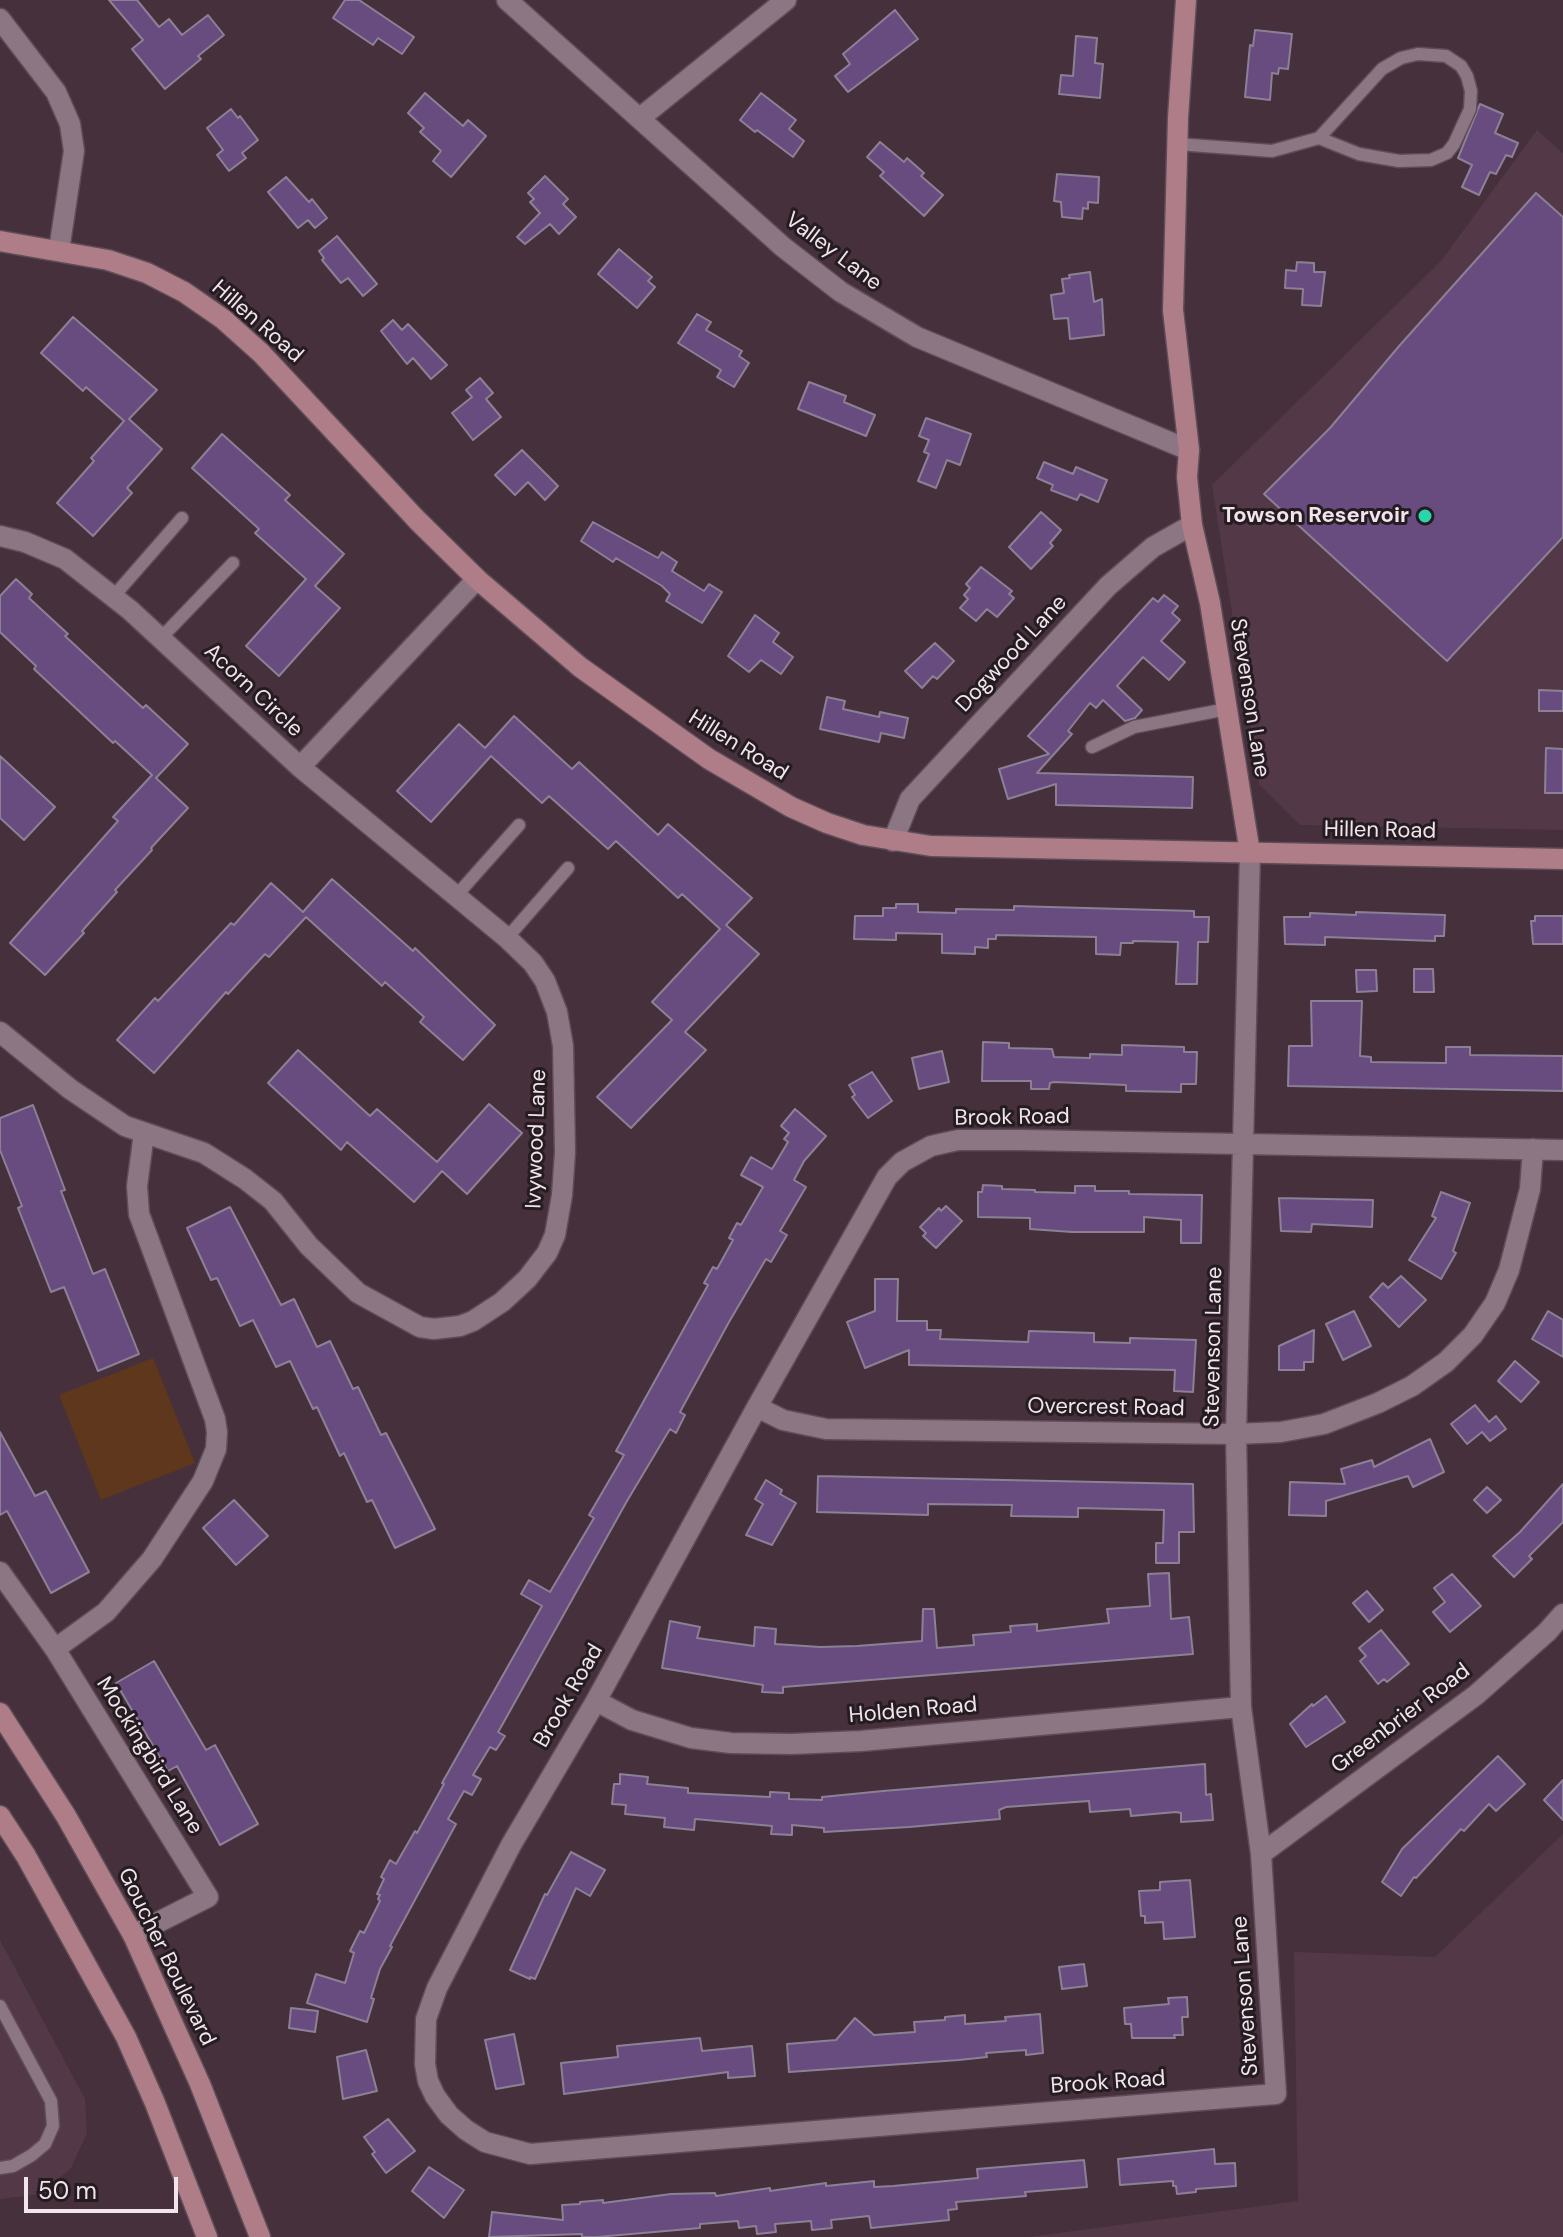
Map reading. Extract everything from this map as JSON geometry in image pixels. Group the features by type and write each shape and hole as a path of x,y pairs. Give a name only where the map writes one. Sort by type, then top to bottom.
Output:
{"street":[{"name":"Valley Lane","path":"507,0 783,247 841,292 917,337 1189,450"},
{"path":"640,118 786,0"},
{"name":"Stevenson Lane","path":"1186,0 1177,144 1173,310 1189,450 1187,477 1192,525 1210,603 1250,853 1236,1434 1241,1707 1261,1854 1276,2094"},
{"path":"0,19 56,92 70,124 74,151 59,250"},
{"path":"0,241 23,247"},
{"path":"0,254 23,247"},
{"name":"Hillen Road","path":"23,247 59,250 108,260 147,273 184,292 223,319 261,353 417,520 477,579 580,667 709,759 780,801 827,823 893,841 931,846 1563,859"},
{"name":"Stevenson Lane","path":"1189,450 1199,476 1211,560 1210,603"},
{"name":"Dogwood Lane","path":"893,841 910,799 1108,586 1153,547 1192,525"},
{"name":"Acorn Circle","path":"0,536 25,542 65,559 161,638 300,767 477,579"},
{"name":"Ivywood Lane","path":"144,1133 204,1153 245,1179 273,1201 309,1246 358,1293 406,1322 434,1329 473,1321 502,1302 527,1279 547,1253 558,1222 562,1195 566,1117 565,1072 557,1012 545,981 533,963 507,938 300,767"},
{"path":"0,1032 70,1089 125,1126 144,1133 137,1186 139,1214 215,1419 217,1432 216,1449 203,1481 152,1559 106,1612 55,1649"},
{"name":"Brook Road","path":"1276,2094 530,2154 485,2142 449,2115 432,2089 425,2064 426,2019 437,1988 511,1845 596,1701 887,1177 902,1162 931,1146 958,1140 1563,1150"},
{"name":"Overcrest Road","path":"757,1407 783,1420 826,1429 1236,1434 1281,1432 1324,1424 1401,1392 1446,1362 1473,1335 1495,1303 1523,1224 1533,1149"},
{"name":"Mockingbird Lane","path":"0,1572 55,1649 208,1897 133,1935"},
{"name":"Greenbrier Road","path":"1261,1854 1476,1695 1563,1614"},
{"name":"Holden Road","path":"596,1701 632,1720 691,1738 731,1743 791,1744 861,1741 1241,1707"},
{"name":"Goucher Boulevard","path":"0,1713 66,1816 133,1935 200,2084 260,2237"},
{"path":"0,1816 26,1856 126,2037 155,2103 205,2236"}],"lane":[{"path":"1177,144 1272,151 1319,138 1382,69 1401,58 1418,54 1446,56 1461,66 1467,76 1471,91 1470,109 1462,129 1447,153 1431,160 1399,161 1359,154 1319,138"},
{"path":"113,597 182,518"},
{"path":"161,638 233,563"},
{"path":"1092,747 1134,727 1227,709"},
{"path":"456,896 519,825"},
{"path":"507,938 568,868"},
{"path":"0,2006 51,2101 53,2126 45,2144 32,2155 13,2166 0,2168"}],"shaded area":[{"name":"Towson Reservoir","path":"1537,130 1563,153 1563,830 1300,825 1259,784 1212,485 1441,261"},
{"path":"153,1358 195,1463 101,1500 59,1395"},
{"path":"1563,1834 1563,2237 1029,2237 1298,2201 1294,1952 1435,1957"},
{"path":"0,1940 85,2099 87,2133 71,2168 41,2194 0,2199"}],"building":[{"path":"109,0 137,0 159,27 169,19 182,35 208,15 224,35 165,89 132,49 143,40"},
{"path":"345,0 359,0 414,37 402,54 378,38 373,45 333,18"},
{"path":"895,10 918,39 848,92 835,76 850,64 843,54"},
{"path":"1255,30 1292,34 1288,69 1279,68 1278,74 1272,73 1270,100 1245,97 1250,45 1253,46"},
{"path":"1076,36 1097,38 1095,63 1103,64 1100,98 1059,94 1061,75 1073,76"},
{"path":"425,93 463,126 468,120 486,136 451,177 433,161 441,151 420,132 424,128 408,113"},
{"path":"761,93 796,120 789,129 804,141 793,157 740,120"},
{"path":"1480,104 1503,114 1495,133 1518,143 1512,157 1506,155 1496,174 1490,172 1479,195 1462,187 1472,165 1458,158"},
{"path":"231,109 258,140 242,153 246,158 229,171 217,155 223,150 207,128"},
{"path":"880,142 904,162 907,158 924,173 921,176 943,195 924,216 880,176 884,172 867,157"},
{"path":"1057,174 1099,177 1098,203 1088,202 1088,209 1083,208 1082,219 1062,217 1061,202 1054,201"},
{"path":"545,176 568,199 563,204 576,217 559,234 550,224 525,244 517,237 540,213 530,202 534,199 528,193"},
{"path":"286,177 309,202 312,199 327,218 315,228 308,220 298,228 268,192"},
{"name":"Towson Reservoir","path":"1536,193 1563,217 1563,537 1447,661 1264,494 1330,428"},
{"path":"337,236 377,284 363,296 348,278 341,283 322,260 324,258 319,251"},
{"path":"619,249 652,277 648,281 655,287 637,308 598,274"},
{"path":"1297,262 1314,263 1314,272 1325,272 1321,306 1302,305 1303,289 1285,288 1286,270 1296,271"},
{"path":"1090,272 1094,302 1102,299 1104,335 1070,339 1068,318 1054,319 1051,295 1064,293 1062,279"},
{"path":"697,314 711,322 706,330 742,351 739,356 749,363 734,387 717,377 721,370 678,343"},
{"path":"73,317 157,390 129,419 162,449 127,488 132,493 93,536 57,503 124,421 86,387 83,391 41,353"},
{"path":"393,320 402,330 408,324 447,365 431,379 413,358 407,364 381,331"},
{"path":"480,378 493,393 486,399 501,417 473,440 452,413 472,397 466,390"},
{"path":"809,382 846,396 844,402 875,415 866,436 798,409"},
{"path":"926,418 971,434 960,465 947,460 936,488 918,481 929,454 924,452 929,440 919,436"},
{"path":"222,434 290,495 285,500 344,554 315,586 340,608 279,676 246,646 306,579 255,533 259,529 192,468"},
{"path":"522,450 558,486 545,500 528,482 515,495 495,475"},
{"path":"1044,462 1073,474 1076,467 1107,480 1098,502 1080,494 1077,500 1051,490 1053,485 1037,478"},
{"path":"1041,512 1061,530 1050,543 1053,546 1031,569 1009,547"},
{"path":"593,522 658,558 662,552 677,562 672,571 704,591 709,584 722,592 702,623 666,601 670,594 662,586 616,558 613,562 581,541"},
{"path":"981,567 1012,591 1009,594 1014,598 997,617 987,609 976,621 960,608 968,599 964,595 970,588 966,584"},
{"path":"16,579 32,594 29,598 68,634 65,636 143,708 146,705 188,744 156,778 188,808 45,975 10,943 118,821 113,817 152,775 34,669 36,666 0,632 0,596"},
{"path":"1164,595 1178,606 1172,613 1180,620 1161,641 1185,662 1169,680 1143,657 1117,686 1142,710 1135,718 1125,721 1103,700 1096,708 1090,703 1068,731 1072,734 1037,773 1193,777 1192,808 1056,805 1056,784 1008,799 999,769 1049,754 1028,736 1153,598 1158,602"},
{"path":"755,615 779,633 773,642 793,657 781,674 761,660 749,672 728,656"},
{"path":"935,643 954,661 937,679 933,676 922,688 905,671"},
{"path":"1539,690 1563,691 1563,711 1539,711"},
{"path":"827,697 845,701 843,709 879,717 880,712 908,718 904,738 881,733 879,742 820,729"},
{"path":"514,716 572,769 579,762 658,835 668,824 752,898 726,925 759,954 685,1032 706,1050 631,1128 597,1097 672,1020 652,1002 720,929 682,894 678,898 616,841 608,849 549,796 542,803 491,756 431,822 397,791 459,724 485,748"},
{"path":"1546,748 1563,749 1563,793 1545,793"},
{"path":"0,756 55,807 24,840 0,818"},
{"path":"332,879 413,951 415,948 495,1025 463,1060 420,1022 424,1017 385,982 382,986 306,917 269,957 265,954 228,994 226,992 154,1073 117,1040 231,923 234,925 271,883 303,912"},
{"path":"896,904 918,904 918,912 956,913 956,909 1014,910 1014,906 1194,911 1194,917 1209,917 1208,942 1198,942 1197,984 1176,984 1178,942 1121,943 1120,955 1096,954 1096,937 996,935 996,939 988,939 988,948 975,947 975,954 942,953 942,934 896,933 896,940 854,939 855,916 883,916 883,908 896,908"},
{"path":"1356,912 1445,915 1444,936 1435,936 1435,941 1325,937 1325,945 1285,944 1284,917 1310,917 1310,913 1356,915"},
{"path":"1535,916 1563,916 1563,944 1533,944 1531,921 1535,921"},
{"path":"1414,969 1433,969 1434,992 1414,992"},
{"path":"1356,970 1376,970 1377,991 1357,992"},
{"path":"1311,1001 1362,1001 1360,1056 1371,1057 1371,1062 1446,1063 1446,1047 1470,1047 1470,1055 1563,1056 1563,1091 1288,1086 1289,1046 1312,1046"},
{"path":"983,1042 1009,1043 1009,1048 1052,1049 1054,1057 1090,1058 1090,1054 1122,1055 1122,1045 1184,1047 1184,1052 1197,1052 1196,1084 1181,1084 1181,1092 1126,1091 1126,1085 1054,1082 1050,1083 1049,1089 1031,1089 1031,1081 982,1081"},
{"path":"298,1050 370,1116 377,1109 437,1162 489,1104 522,1133 467,1194 442,1171 414,1202 347,1142 341,1150 268,1083"},
{"path":"942,1051 949,1082 919,1089 912,1058"},
{"path":"872,1072 892,1101 868,1118 852,1097 855,1095 849,1085"},
{"path":"33,1105 93,1274 105,1269 139,1354 98,1371 64,1287 51,1292 18,1208 22,1206 0,1150 0,1118"},
{"path":"795,1109 826,1136 804,1161 794,1180 806,1187 780,1231 787,1235 771,1262 766,1259 729,1322 680,1412 685,1415 676,1433 670,1429 627,1501 498,1732 505,1736 496,1750 490,1747 473,1775 481,1779 472,1795 464,1791 448,1819 456,1824 390,1946 371,1998 374,1999 367,2022 307,2003 316,1974 345,1983 354,1953 350,1951 360,1931 364,1933 380,1901 377,1894 384,1879 381,1877 390,1860 396,1864 415,1831 417,1833 542,1606 521,1594 529,1580 550,1592 594,1518 589,1515 624,1455 616,1451 708,1285 704,1283 713,1267 717,1269 733,1240 729,1238 737,1223 741,1225 763,1187 741,1175 751,1157 772,1169 788,1142 784,1139 789,1133 781,1126"},
{"path":"983,1185 1035,1192 1075,1193 1075,1186 1095,1186 1095,1191 1129,1191 1129,1194 1202,1195 1201,1243 1181,1243 1181,1220 1144,1217 1144,1232 1072,1232 1030,1229 1030,1218 978,1217 978,1192 982,1192"},
{"path":"1441,1192 1470,1203 1453,1251 1456,1253 1441,1279 1409,1260 1436,1218 1432,1216"},
{"path":"1279,1198 1373,1200 1372,1227 1312,1224 1311,1232 1281,1231"},
{"path":"946,1206 962,1221 936,1248 923,1236 926,1233 920,1227 939,1208 941,1211"},
{"path":"230,1207 281,1305 294,1299 317,1347 330,1341 353,1389 358,1387 381,1435 386,1433 435,1529 395,1548 372,1500 367,1502 344,1453 340,1456 317,1407 313,1409 290,1361 276,1367 253,1320 240,1326 217,1278 211,1280 187,1228"},
{"path":"1401,1276 1426,1300 1399,1327 1370,1297 1383,1283 1388,1288"},
{"path":"875,1279 898,1279 897,1321 927,1321 927,1330 941,1330 940,1339 1028,1342 1029,1331 1094,1333 1094,1342 1130,1343 1130,1338 1196,1340 1193,1392 1174,1391 1175,1370 909,1365 909,1350 865,1368 847,1322 875,1311"},
{"path":"1354,1311 1371,1346 1343,1360 1326,1324"},
{"path":"1548,1311 1563,1320 1563,1357 1532,1339"},
{"path":"1314,1330 1313,1362 1304,1362 1304,1370 1279,1370 1279,1346"},
{"path":"1515,1361 1539,1382 1521,1402 1498,1381"},
{"path":"1475,1405 1489,1422 1496,1416 1506,1429 1490,1441 1482,1432 1467,1444 1451,1424"},
{"path":"0,1432 35,1496 46,1491 89,1572 51,1593 7,1511 0,1515"},
{"path":"1430,1439 1444,1472 1413,1487 1408,1476 1326,1501 1326,1516 1289,1515 1290,1482 1345,1484 1341,1469 1372,1460 1374,1467"},
{"path":"818,1476 1193,1484 1194,1532 1179,1532 1179,1563 1156,1563 1156,1543 1163,1543 1164,1510 1078,1508 1078,1517 1011,1516 1012,1505 928,1504 928,1515 817,1512"},
{"path":"766,1480 782,1490 780,1494 796,1503 772,1545 746,1535 763,1504 755,1499"},
{"path":"1563,1484 1563,1522 1529,1556 1532,1559 1514,1577 1493,1556 1520,1532"},
{"path":"1487,1487 1501,1500 1487,1513 1474,1500"},
{"path":"234,1500 268,1536 236,1565 203,1528"},
{"path":"1169,1573 1171,1619 1189,1617 1193,1654 783,1687 783,1693 762,1692 763,1685 662,1668 670,1621 700,1627 697,1638 754,1646 755,1627 776,1629 775,1644 857,1646 922,1641 923,1609 934,1609 937,1648 974,1645 973,1635 1011,1632 1010,1626 1037,1624 1037,1631 1109,1623 1107,1609 1150,1606 1148,1574"},
{"path":"1452,1574 1481,1606 1450,1632 1433,1612 1445,1602 1434,1588"},
{"path":"1367,1591 1383,1610 1369,1622 1353,1603"},
{"path":"1381,1630 1409,1664 1387,1682 1384,1679 1378,1684 1360,1661 1366,1656 1359,1648"},
{"path":"154,1661 206,1750 215,1745 258,1824 220,1845 177,1766 168,1771 116,1683"},
{"path":"1326,1696 1345,1722 1306,1747 1290,1724"},
{"path":"1498,1756 1525,1784 1496,1811 1489,1804 1464,1831 1461,1829 1414,1877 1401,1896 1382,1882 1402,1849"},
{"path":"1205,1764 1206,1795 1211,1794 1213,1820 1181,1822 1181,1813 1176,1812 1131,1816 1130,1809 1090,1812 1089,1801 1006,1807 999,1810 1000,1819 909,1827 824,1832 824,1828 792,1825 792,1835 771,1834 772,1826 695,1819 694,1830 664,1827 665,1818 625,1814 626,1805 612,1804 614,1784 620,1784 620,1774 648,1777 647,1784 688,1788 688,1793 770,1797 770,1792 789,1793 789,1799 822,1800 822,1797 883,1791"},
{"path":"1563,1780 1563,1820 1544,1800"},
{"path":"571,1852 605,1870 590,1896 576,1888 535,1979 530,1979 510,1970 545,1894"},
{"path":"1190,1880 1195,1937 1164,1939 1163,1922 1145,1923 1145,1916 1141,1916 1139,1891 1160,1890 1160,1882"},
{"path":"1084,1964 1087,1986 1062,1989 1059,1967"},
{"path":"1187,1997 1188,2017 1182,2017 1183,2035 1174,2035 1175,2038 1132,2038 1131,2024 1125,2024 1124,2008 1169,2004 1168,1998"},
{"path":"291,2008 318,2011 315,2032 289,2028"},
{"path":"1040,2014 1043,2053 1026,2055 1026,2050 986,2053 987,2057 959,2060 789,2072 787,2044 836,2040 855,2018 874,2035 915,2032 914,2022 945,2020 945,2017 965,2015 965,2024 1006,2021 1005,2017"},
{"path":"514,2034 524,2084 496,2089 485,2040"},
{"path":"700,2038 702,2051 752,2046 755,2076 728,2078 728,2072 564,2094 561,2063 618,2057 617,2046"},
{"path":"366,2050 377,2091 343,2099 337,2057"},
{"path":"388,2119 415,2151 386,2173 364,2137"},
{"path":"1214,2149 1215,2164 1235,2163 1236,2186 1196,2189 1196,2192 1177,2194 1173,2181 1120,2185 1118,2159"},
{"path":"1084,2160 1087,2187 956,2202 957,2209 948,2210 949,2220 871,2228 869,2216 831,2220 832,2228 812,2230 811,2221 775,2224 776,2232 757,2234 756,2226 739,2228 738,2221 700,2224 700,2228 597,2237 582,2237 582,2234 489,2237 492,2212 563,2220 562,2205 580,2202 603,2200 603,2203 671,2194 715,2193 716,2196 826,2183 826,2186 874,2181 874,2187 893,2186 978,2178 977,2169"},
{"path":"429,2167 464,2190 444,2218 412,2191"}],"place":[{"name":"Towson Reservoir","path":"1425,516"}]}
